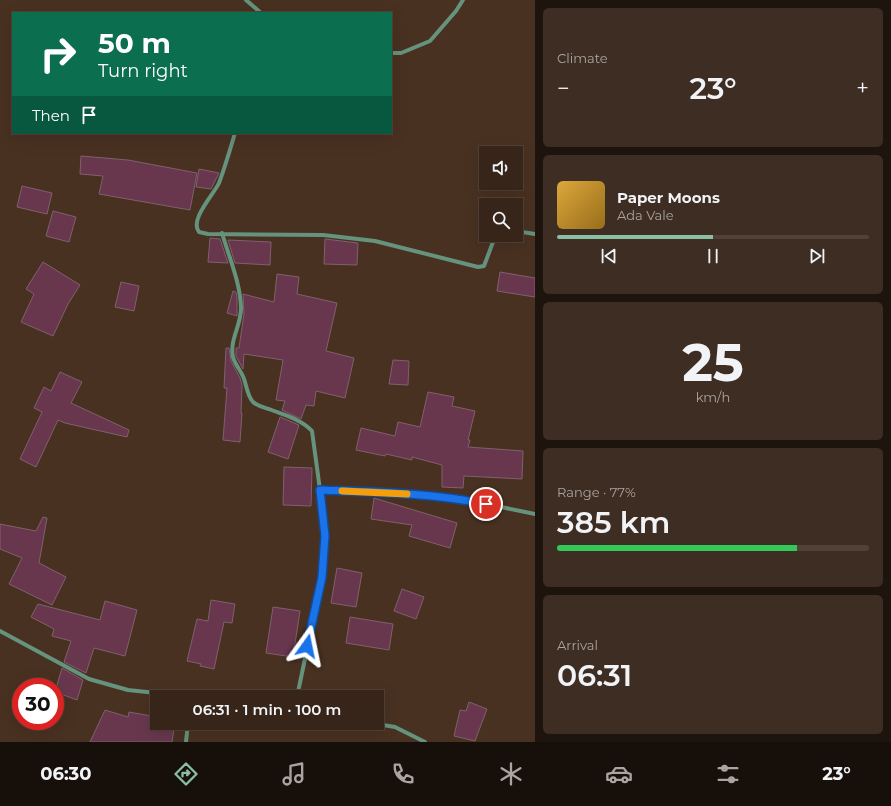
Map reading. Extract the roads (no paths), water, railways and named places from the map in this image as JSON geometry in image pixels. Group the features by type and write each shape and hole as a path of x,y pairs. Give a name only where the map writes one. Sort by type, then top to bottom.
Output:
{"street":[{"path":"246,0 260,12"},
{"path":"392,53 401,52 430,41 456,11 463,0"},
{"path":"235,134 218,185 206,202 198,219 197,228 199,232 323,235 368,240 478,267 484,266 493,242"},
{"path":"523,232 535,234"},
{"path":"222,233 236,280 241,307 240,324 232,349 233,359 244,379 248,394 252,401 258,406 288,416 305,424 312,431 325,536 322,577 298,690"},
{"path":"320,490 391,492 472,501 535,514"},
{"path":"0,631 89,679 128,690 150,692"},
{"path":"384,725 395,727 425,742"},
{"path":"186,742 187,730"}]}
